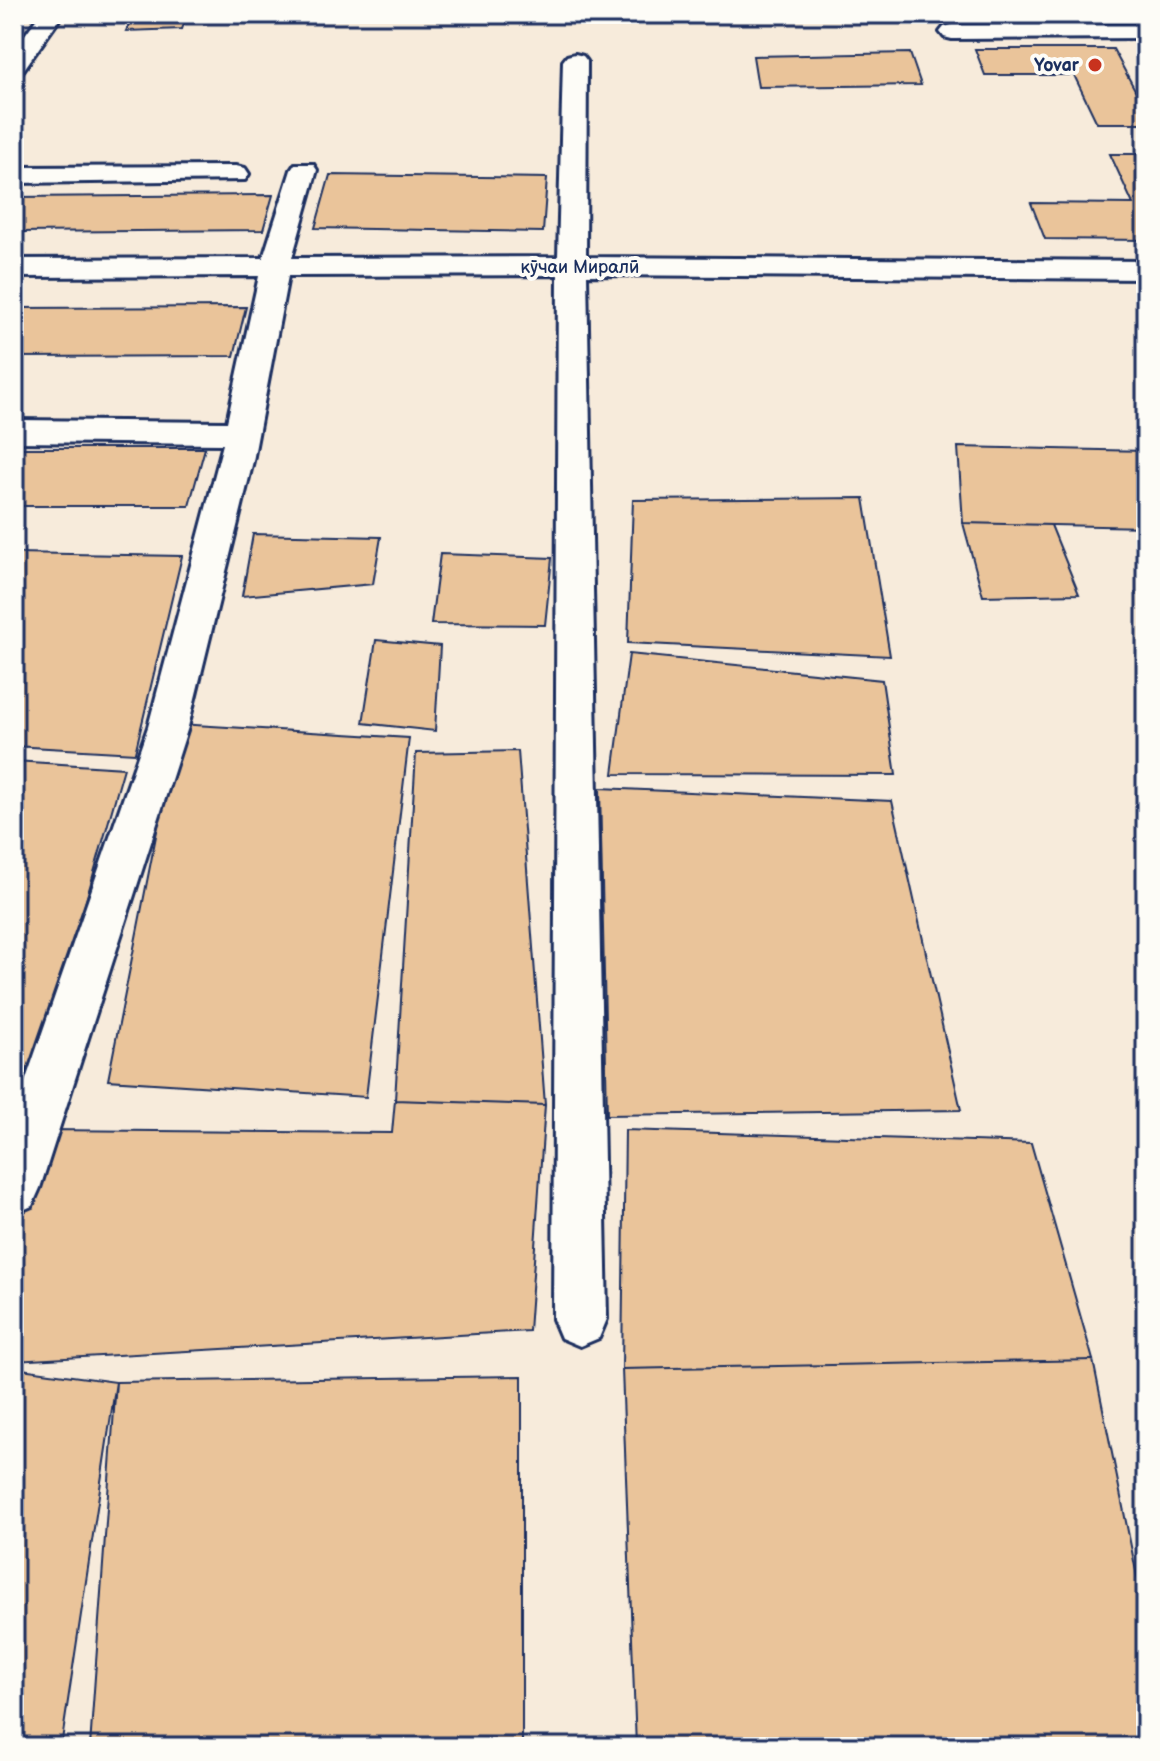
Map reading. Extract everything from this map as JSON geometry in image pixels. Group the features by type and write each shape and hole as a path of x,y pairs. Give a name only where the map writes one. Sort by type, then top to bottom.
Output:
{"street":[{"path":"14,67 52,14"},
{"path":"952,32 1146,31"},
{"path":"575,61 572,266 580,1319"},
{"path":"14,1188 168,727 242,433 275,267 304,170"},
{"path":"14,175 236,174"},
{"name":"кӯчаи Миралӣ","path":"14,268 572,266 1146,270"},
{"path":"14,431 242,433"}],"building":[{"path":"134,14 188,14 182,29 126,31"},
{"path":"975,49 1113,49 1146,110 1146,123 1097,123 1074,75 985,75"},
{"path":"910,53 921,85 758,87 753,56"},
{"path":"1110,154 1146,154 1146,240 1045,239 1031,203 1133,204"},
{"path":"330,175 547,178 543,232 315,228"},
{"path":"273,195 263,230 14,232 14,197"},
{"path":"246,307 234,356 14,357 14,308"},
{"path":"958,447 1146,451 1146,527 963,523"},
{"path":"14,448 205,448 189,506 14,506"},
{"path":"864,498 890,656 628,643 633,500"},
{"path":"963,523 1051,525 1079,594 983,596"},
{"path":"253,534 381,537 373,584 242,596"},
{"path":"14,553 182,556 135,753 14,746"},
{"path":"440,554 552,558 545,625 431,624"},
{"path":"376,640 440,646 435,731 363,723"},
{"path":"629,654 882,680 896,775 613,774"},
{"path":"178,724 409,738 366,1097 108,1080"},
{"path":"518,751 545,1105 395,1100 416,753"},
{"path":"14,761 124,768 37,1071 14,1070"},
{"path":"600,788 892,801 961,1110 607,1115"},
{"path":"395,1100 545,1105 529,1331 14,1361 14,1249 46,1130 392,1133"},
{"path":"625,1130 1031,1143 1093,1360 622,1369"},
{"path":"1093,1360 1146,1620 1146,1747 636,1747 622,1369"},
{"path":"14,1368 116,1382 61,1747 14,1747"},
{"path":"522,1376 522,1747 90,1747 116,1382"}],"place":[{"name":"Yovar","path":"1095,65"}]}
